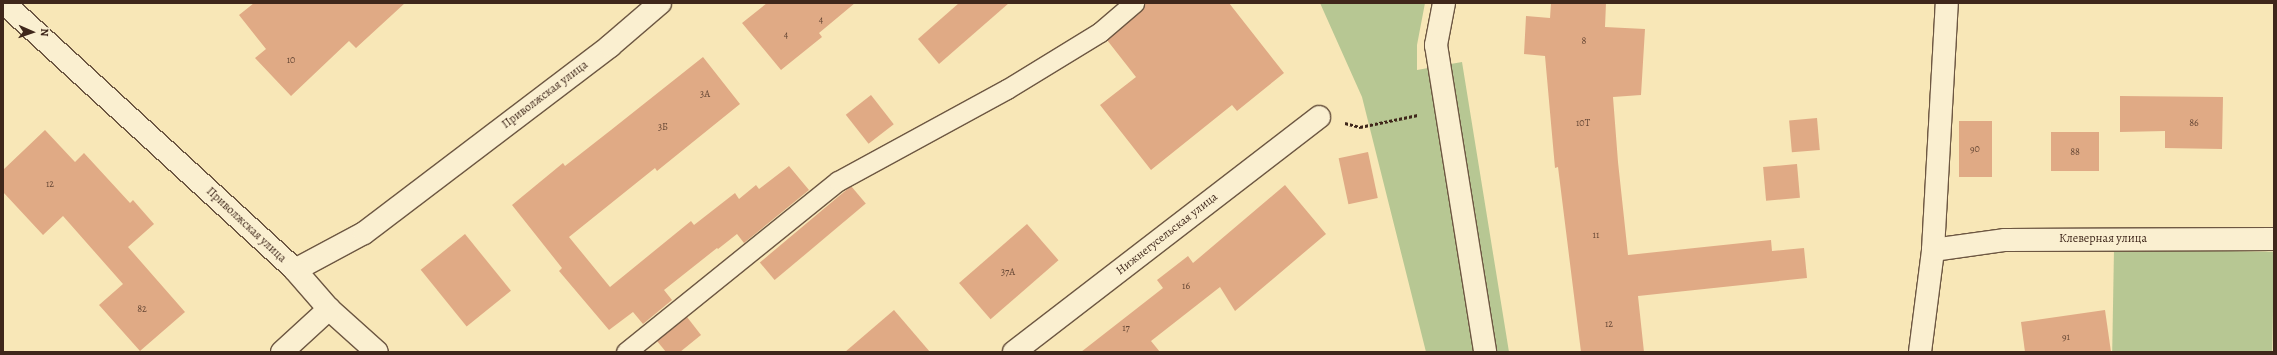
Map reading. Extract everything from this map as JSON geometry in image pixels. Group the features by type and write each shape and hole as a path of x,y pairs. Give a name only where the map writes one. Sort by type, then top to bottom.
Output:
{"street":[{"name":"Приволжская улица","path":"4,3 295,270 364,233 610,46 660,3"},
{"path":"1444,3 1436,45 1485,352"},
{"path":"1920,352 1933,250 1947,3"},
{"name":"Нижнегусельская улица","path":"1014,352 1320,117"},
{"name":"Клеверная улица","path":"1933,250 2005,240 2274,239"},
{"path":"295,270 329,309 377,352"},
{"path":"282,352 329,309"}],"lane":[{"path":"626,352 838,181 1007,89 1100,32 1134,3"}],"path":[{"path":"1320,117 1360,127 1413,117 1446,106"}],"green space":[{"path":"1320,3 1425,3 1417,45 1417,70 1462,62 1509,352 1426,352 1362,97"},
{"path":"2114,249 2274,252 2272,352 2112,352"}],"building":[{"path":"254,3 405,3 356,48 349,41 291,96 255,58 266,49 239,15"},
{"path":"767,3 855,3 819,33 822,37 781,70 742,23"},
{"path":"959,3 1009,3 939,64 918,39"},
{"path":"1146,3 1229,3 1284,73 1237,111 1232,105 1151,170 1100,105 1136,77 1107,40 1141,11"},
{"path":"1551,3 1606,3 1605,27 1645,29 1641,95 1613,97 1628,255 1771,240 1772,251 1804,248 1807,278 1638,296 1644,352 1581,352 1558,167 1555,168 1545,56 1524,54 1526,16 1550,18"},
{"path":"703,57 740,104 657,171 655,168 569,237 610,287 691,221 694,225 735,193 739,199 756,185 759,189 789,166 809,190 744,243 737,234 664,290 672,300 643,324 633,312 609,330 559,271 562,268 512,205 563,163 565,166"},
{"path":"871,95 894,124 869,144 846,115"},
{"path":"2120,96 2223,97 2222,149 2165,148 2165,131 2120,132"},
{"path":"1817,118 1820,150 1792,152 1789,120"},
{"path":"1959,121 1992,121 1992,177 1959,177"},
{"path":"45,130 75,162 84,153 130,203 133,200 154,224 128,247 185,312 140,351 99,305 123,284 63,216 43,235 3,192 3,170"},
{"path":"2051,132 2099,132 2099,171 2051,171"},
{"path":"1368,152 1378,198 1348,204 1339,158"},
{"path":"1797,164 1800,198 1766,201 1763,167"},
{"path":"1285,185 1326,234 1235,311 1220,287 1151,341 1160,352 1081,352 1163,288 1157,280 1188,256 1193,263"},
{"path":"851,186 866,204 775,280 760,262"},
{"path":"1027,224 1058,260 991,319 959,283"},
{"path":"465,234 511,291 467,327 421,270"},
{"path":"894,310 930,352 845,352"},
{"path":"2105,310 2111,352 2025,352 2021,322"},
{"path":"687,317 701,335 680,352 666,352 657,341"}]}
